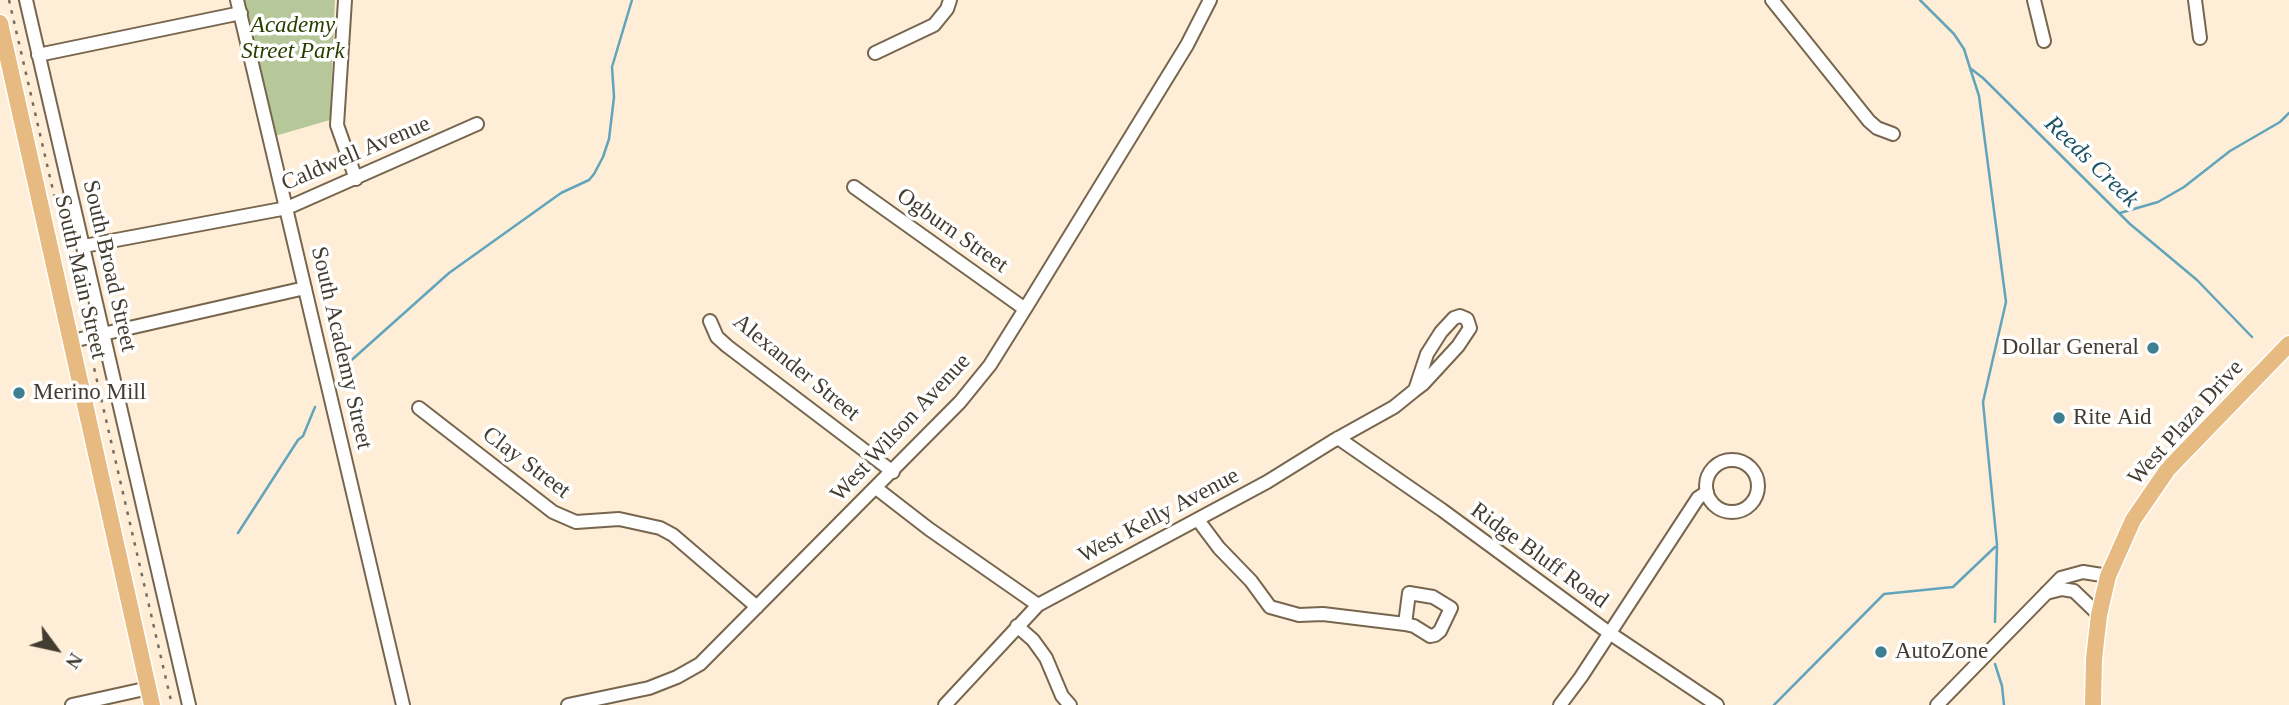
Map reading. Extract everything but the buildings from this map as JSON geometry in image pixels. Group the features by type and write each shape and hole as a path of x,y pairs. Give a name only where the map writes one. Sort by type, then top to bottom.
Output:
{"main road":[{"name":"South Main Street","path":"0,23 152,705"},
{"name":"West Plaza Drive","path":"2094,705 2094,659 2099,615 2108,576 2133,520 2168,469 2289,344"}],"street":[{"name":"South Broad Street","path":"26,0 189,705"},
{"name":"South Academy Street","path":"237,0 403,705"},
{"path":"345,0 337,125 356,178"},
{"path":"875,53 934,25 947,9 950,0"},
{"name":"West Wilson Avenue","path":"568,705 649,688 700,664 960,402 989,365 1025,309 1187,46 1210,0"},
{"path":"1772,0 1869,121 1877,128 1893,134"},
{"path":"2034,0 2045,41"},
{"path":"2194,0 2200,38"},
{"path":"38,55 241,13"},
{"name":"Caldwell Avenue","path":"83,246 287,208 477,124"},
{"name":"Ogburn Street","path":"854,187 1025,309"},
{"path":"72,341 305,288"},
{"name":"West Kelly Avenue","path":"945,705 1038,605 1267,482 1394,407 1415,390 1464,339 1470,328 1467,319 1460,316 1441,332 1427,354 1415,390"},
{"name":"Alexander Street","path":"710,321 717,337 727,346 893,471"},
{"name":"Clay Street","path":"419,408 553,512 576,522 619,519 660,528 673,535 757,607"},
{"name":"Ridge Bluff Road","path":"1338,438 1442,510 1608,632 1717,705"},
{"path":"1727,460 1746,463 1758,480 1755,500 1738,512 1718,508 1707,492 1706,481 1710,472 1717,464 1727,460"},
{"path":"876,488 929,529 1038,605"},
{"path":"1560,705 1698,498 1707,492"},
{"path":"1198,520 1270,607 1299,615 1323,614 1405,624"},
{"path":"1937,705 2045,593 2068,575 2083,572 2108,576"},
{"path":"2045,593 2062,589 2074,591 2099,615"},
{"path":"1017,626 1033,640 1046,657 1062,696 1070,705"},
{"path":"72,705 149,688"}],"green space":[{"name":"Academy Street Park","path":"244,0 335,0 330,120 275,136"}],"waterway":[{"path":"346,365 449,273 561,193 589,180 594,174 609,139 614,97 612,67 632,0"},
{"name":"Reeds Creek","path":"1920,0 1954,34 1964,49 1970,68 2130,224 2197,280 2252,337"},
{"path":"1970,68 1979,96 2006,302 1983,402 1997,545 1995,622"},
{"path":"2120,213 2158,202 2184,187 2230,151 2280,122 2289,113"},
{"path":"238,533 303,436 315,407"},
{"path":"1774,705 1884,594 1953,587 1995,547"},
{"path":"1995,664 2002,686 2004,705"}],"railway":[{"path":"9,0 172,705"}],"place":[{"name":"Dollar General","path":"2153,348"},
{"name":"Merino Mill","path":"19,393"},
{"name":"Rite Aid","path":"2059,418"},
{"name":"AutoZone","path":"1881,652"}]}
